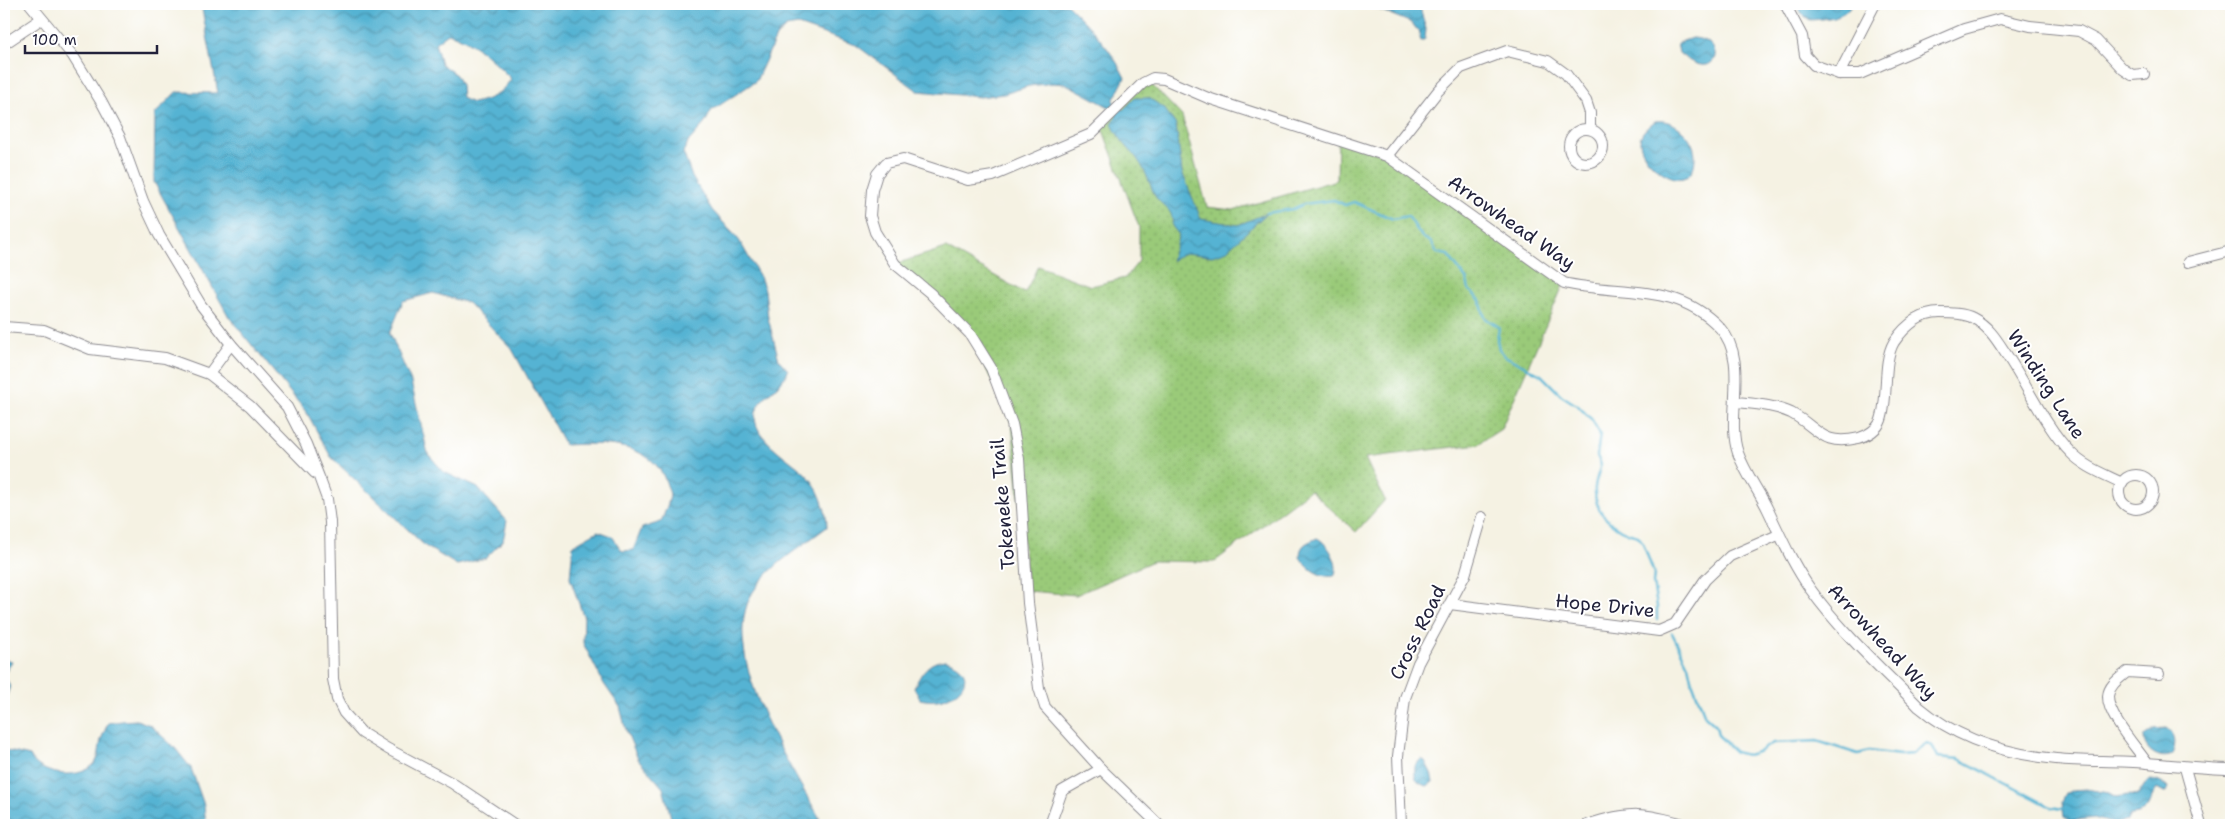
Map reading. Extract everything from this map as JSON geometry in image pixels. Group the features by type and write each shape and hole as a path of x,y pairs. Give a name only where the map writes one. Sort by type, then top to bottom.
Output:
{"street":[{"path":"30,4 73,56 102,103 120,137 143,202 159,235 201,305 231,344 287,407 306,444 327,499 330,522 333,679 340,707 349,720 362,733 452,783 515,825"},
{"path":"1785,4 1802,36 1805,55 1814,65 1839,74 1860,74 1964,29 2000,19 2030,26 2079,30 2096,40 2123,69 2132,75 2144,74"},
{"path":"1839,74 1875,4"},
{"path":"4,44 41,19"},
{"path":"1387,156 1438,91 1461,68 1508,52 1548,61 1566,74 1586,102 1590,113 1590,129"},
{"name":"Arrowhead Way","path":"1112,113 1147,80 1164,79 1208,98 1387,156 1564,283 1581,287 1657,293 1682,301 1706,315 1721,329 1729,342 1736,372 1736,402 1733,428 1738,453 1768,510 1778,535 1810,589 1839,624 1933,719 1974,741 2015,753 2056,760 2147,763 2185,768 2231,769"},
{"name":"Tokeneke Trail","path":"1112,113 1097,129 1085,137 993,176 968,180 903,159 886,162 877,174 872,190 870,216 882,246 895,264 930,293 970,334 991,368 1012,424 1019,459 1028,603 1039,688 1045,707 1101,769 1159,825"},
{"path":"2188,262 2231,251"},
{"name":"Winding Lane","path":"1736,402 1766,405 1792,414 1816,432 1833,440 1850,440 1866,437 1880,423 1885,408 1892,346 1902,330 1916,319 1934,313 1951,313 1972,317 1992,332 2057,436 2070,453 2085,466 2122,483"},
{"path":"4,327 44,330 90,349 165,358 209,374 250,406 319,477"},
{"path":"209,374 231,344"},
{"name":"Cross Road","path":"1401,825 1398,756 1405,698 1418,663 1450,604 1473,552 1482,517"},
{"name":"Hope Drive","path":"1450,604 1659,631 1675,624 1705,580 1730,556 1778,535"},
{"path":"2147,763 2112,713 2108,696 2113,684 2127,672 2159,674"},
{"path":"2185,768 2201,825"},
{"path":"1050,825 1062,791 1101,769"},
{"path":"1587,825 1627,814 1657,816 1687,825"}],"green space":[{"path":"1147,80 1182,116 1207,207 1233,210 1337,180 1338,139 1387,156 1564,283 1501,429 1478,444 1365,458 1385,500 1356,532 1310,490 1214,562 1153,561 1076,595 1028,591 1012,424 970,334 895,264 946,248 1025,293 1038,266 1091,286 1125,278 1139,261 1139,227 1101,125"}],"water":[{"path":"201,4 1067,4 1092,29 1120,67 1125,78 1113,101 1123,110 1135,98 1149,98 1164,108 1176,125 1182,172 1201,219 1238,225 1267,213 1225,252 1212,256 1185,253 1171,261 1179,235 1172,226 1171,215 1154,194 1146,174 1135,156 1117,134 1112,124 1117,115 1107,106 1066,84 1053,83 1029,86 1004,94 980,97 918,91 856,45 798,25 786,27 777,35 756,81 711,111 705,123 689,141 683,152 692,177 712,210 739,240 760,277 765,290 768,318 779,360 788,370 781,382 760,403 756,412 756,422 760,432 767,441 812,481 825,509 827,527 768,573 753,592 744,617 744,645 750,676 761,708 791,768 819,817 820,825 673,825 663,788 638,759 626,730 620,707 604,684 583,643 584,618 570,578 573,545 598,531 612,536 622,551 633,550 642,528 661,522 670,496 666,482 659,469 649,459 623,447 594,444 565,445 512,349 468,303 433,293 403,301 390,333 411,382 428,454 444,472 478,488 507,521 503,541 486,558 457,565 425,546 331,457 307,413 229,317 154,182 155,114 176,92 218,93","holes":["448,33 457,36 482,52 511,79 503,89 490,98 472,103 462,98 461,85 456,75 441,64 435,43"]},
{"path":"1365,4 1419,4 1426,29 1425,39 1421,41 1418,31 1412,23"},
{"path":"1797,4 1851,4 1840,15 1810,20 1802,14"},
{"path":"1692,38 1704,40 1711,46 1715,52 1714,59 1710,63 1703,65 1692,62 1679,53 1677,43"},
{"path":"1655,121 1663,121 1677,126 1692,143 1695,158 1692,171 1686,177 1677,178 1657,169 1642,150 1640,141 1642,135"},
{"path":"1317,538 1325,544 1335,560 1336,571 1334,576 1324,576 1314,572 1300,557 1301,549 1307,543"},
{"path":"4,659 12,661 4,675"},
{"path":"946,660 958,665 964,672 965,680 961,687 954,694 944,698 933,700 920,699 914,688 919,677 930,665"},
{"path":"4,675 10,686 4,704"},
{"path":"137,720 150,725 175,748 191,768 204,805 206,825 4,825 4,750 30,756 41,768 49,771 68,774 77,773 95,763 108,723"},
{"path":"2166,728 2174,737 2175,744 2172,755 2162,757 2149,750 2144,741 2144,736 2154,729"},
{"path":"1421,759 1425,761 1433,782 1427,786 1418,782 1415,777 1415,766"},
{"path":"2148,780 2163,784 2168,788 2166,793 2157,788 2146,809 2137,814 2130,815 2127,820 2115,824 2094,818 2071,821 2064,817 2062,802 2066,794 2073,790 2086,789 2109,793 2116,797 2137,796"}],"waterway":[{"path":"1267,213 1293,209 1304,204 1334,200 1345,205 1354,202 1393,219 1408,216 1422,237 1432,243 1437,253 1448,255 1467,280 1469,290 1480,300 1485,318 1499,327 1497,340 1499,349 1505,356 1541,375 1561,395 1578,406 1592,420 1600,434 1597,456 1601,464 1595,487 1595,496 1601,513 1613,525 1629,534 1638,536 1643,543 1654,574 1653,583 1657,606 1657,620"},
{"path":"1672,633 1688,665 1691,679 1705,716 1716,726 1718,735 1735,752 1747,755 1760,751 1773,743 1817,741 1858,754 1869,751 1900,755 1912,754 1927,743 1933,747 1938,757 1959,759 2051,807 2063,809"}]}
